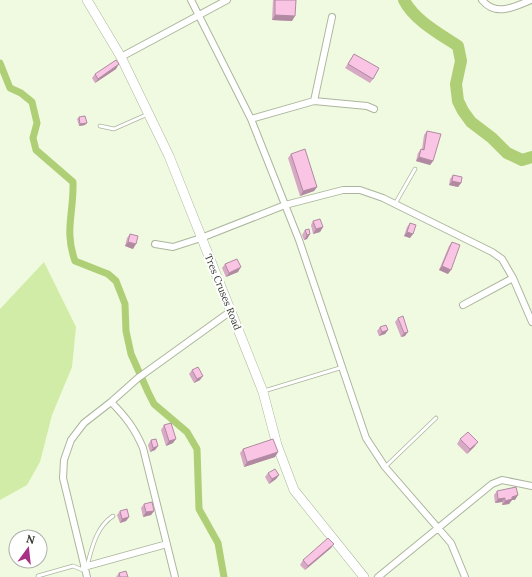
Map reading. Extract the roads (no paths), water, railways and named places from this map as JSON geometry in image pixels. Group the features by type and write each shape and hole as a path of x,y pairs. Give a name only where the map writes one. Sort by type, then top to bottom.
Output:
{"main road":[{"name":"Tres Cruses Road","path":"87,0 121,57 170,156 201,238 263,392 277,446 294,490 364,577"}],"street":[{"path":"191,0 251,119 285,205 343,367 366,438 385,466 439,527 451,543 466,577"},
{"path":"121,57 227,0"},
{"path":"482,0 487,6 502,10 531,0"},
{"path":"314,101 332,17"},
{"path":"251,119 314,101 367,106 374,110"},
{"path":"155,244 173,247 201,238 285,205 343,190 360,190 395,204 492,252 502,259 513,278 532,322"},
{"path":"463,305 513,278"},
{"path":"167,544 86,571 63,478 64,460 71,440 84,423 138,378 231,311"},
{"path":"111,402 127,417 136,431 143,448 175,577"},
{"path":"378,577 492,484 502,480 532,486"}],"lane":[{"path":"100,126 114,129 149,113"},
{"path":"395,204 415,169"},
{"path":"263,392 343,367"},
{"path":"385,466 436,418"},
{"path":"38,576 73,566 86,571 96,536 108,520 114,516"}],"waterway":[{"path":"404,0 408,7 421,20 458,46 461,61 456,84 458,101 471,122 492,138 507,153 522,160 532,157"},
{"path":"0,63 10,88 21,93 32,102 37,123 33,138 36,150 73,182 70,240 75,261 108,274 116,281 125,304 126,331 131,354 148,392 154,404 187,432 197,449 199,509 218,543 224,577"}]}
